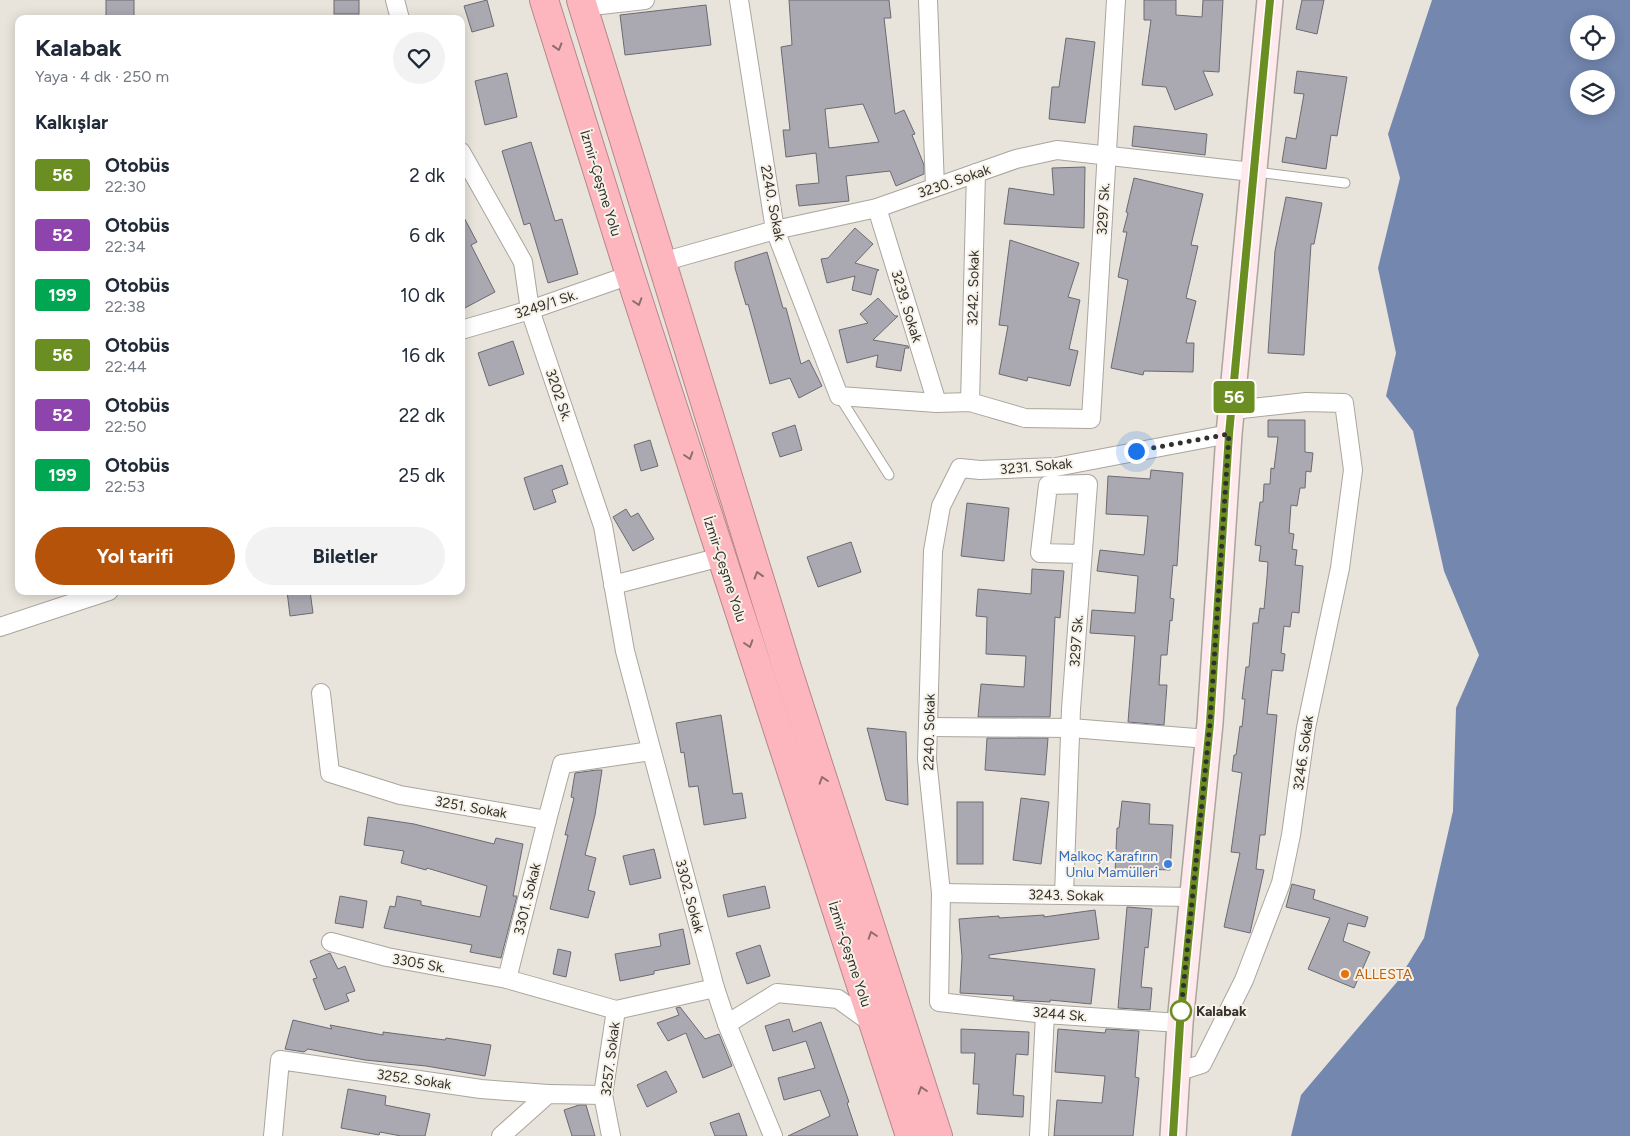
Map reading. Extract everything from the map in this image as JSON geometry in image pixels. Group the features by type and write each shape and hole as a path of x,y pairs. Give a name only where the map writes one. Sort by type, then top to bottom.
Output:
{"highway":[{"name":"İzmir-Çeşme Yolu","path":"544,0 630,276 910,1136"},
{"name":"İzmir-Çeşme Yolu","path":"582,3 787,668 938,1136"}],"street":[{"path":"394,0 399,15"},
{"path":"582,3 645,0"},
{"name":"2240. Sokak","path":"739,0 775,230 839,396"},
{"path":"928,0 935,186"},
{"name":"3297 Sk.","path":"970,402 1025,418 1091,419 1116,0"},
{"path":"1173,1136 1180,1023 1208,738 1229,434 1233,410 1252,172 1270,0"},
{"name":"3230. Sokak","path":"662,262 775,230 878,208 935,186 1016,159 1057,150 1252,172"},
{"name":"3202 Sk.","path":"465,159 523,262 530,310 603,526 625,651"},
{"name":"3242. Sokak","path":"970,402 976,173"},
{"name":"3239. Sokak","path":"878,208 937,403"},
{"name":"3249/1 Sk.","path":"465,329 530,310 630,276"},
{"path":"839,396 937,403 970,402"},
{"name":"3246. Sokak","path":"1177,1072 1202,1064 1244,980 1281,883 1291,836 1306,728 1340,568 1353,470 1344,403 1306,402 1233,410"},
{"name":"3231. Sokak","path":"960,468 980,470 1056,467 1229,434"},
{"name":"2240. Sokak","path":"939,1002 940,893 927,759 932,551 941,506 960,468"},
{"name":"3297 Sk.","path":"1064,894 1070,728 1088,484 1048,485 1040,552 1082,554"},
{"path":"613,585 722,557"},
{"path":"0,627 97,595"},
{"name":"3302. Sokak","path":"625,651 715,988 773,1136"},
{"name":"3251. Sokak","path":"321,693 330,773 400,795 547,820"},
{"path":"929,727 1070,728 1208,738"},
{"path":"547,820 562,764 651,751"},
{"name":"3301. Sokak","path":"507,979 547,820"},
{"name":"3243. Sokak","path":"940,893 1192,897"},
{"name":"3305 Sk.","path":"331,942 387,957 507,979 616,1010"},
{"path":"616,1010 715,988"},
{"path":"728,1024 777,993 838,999 874,1025"},
{"name":"3244 Sk.","path":"939,1002 1045,1014 1180,1023"},
{"name":"3257. Sokak","path":"611,1136 603,1094 616,1010"},
{"path":"1039,1136 1045,1014"},
{"name":"3252. Sokak","path":"272,1136 280,1060 482,1089 548,1094 603,1094"},
{"path":"500,1136 548,1094"}],"lane":[{"path":"1252,172 1345,183"},
{"path":"839,396 889,475"}],"water":[{"path":"1432,0 1630,0 1630,1136 1291,1136 1301,1095 1397,982 1424,938 1453,811 1456,708 1479,655 1444,571 1413,431 1386,396 1396,353 1378,268 1400,178 1388,134"}],"building":[{"path":"106,0 134,0 134,15 106,15"},
{"path":"334,0 359,0 359,14 334,14"},
{"path":"487,0 494,26 472,32 464,6"},
{"path":"789,0 889,0 891,18 884,18 895,114 904,110 915,134 912,135 924,165 924,174 896,186 890,171 846,176 849,201 799,206 796,185 819,183 816,153 786,157 783,130 790,130 781,47 792,45","holes":["863,104 879,142 829,148 825,109"]},
{"path":"1144,0 1176,0 1176,15 1202,17 1203,0 1223,0 1219,72 1203,71 1213,95 1175,110 1166,87 1142,85 1151,20 1144,20"},
{"path":"1302,0 1324,0 1317,34 1296,29"},
{"path":"706,5 711,45 625,55 620,15"},
{"path":"1066,38 1095,42 1085,123 1049,119 1052,87 1059,87"},
{"path":"1297,71 1347,77 1337,136 1331,135 1326,169 1282,162 1286,137 1296,139 1304,94 1294,93"},
{"path":"507,73 517,117 485,125 475,81"},
{"path":"1134,126 1207,134 1205,155 1132,146"},
{"path":"531,142 555,221 562,219 578,274 548,283 530,223 524,225 502,151"},
{"path":"1085,167 1084,228 1004,224 1009,188 1054,195 1052,168"},
{"path":"1134,178 1203,194 1191,245 1198,246 1186,298 1196,301 1186,343 1194,343 1193,372 1144,371 1143,375 1111,368 1128,280 1118,277 1127,232 1123,232 1128,213 1126,212"},
{"path":"1286,197 1322,203 1314,244 1311,244 1304,355 1268,353 1275,251"},
{"path":"465,220 477,242 471,245 495,292 465,308"},
{"path":"855,228 873,244 855,263 879,270 877,271 871,295 852,290 855,276 827,283 821,259 828,258"},
{"path":"1010,240 1079,263 1068,297 1080,300 1069,349 1078,351 1070,386 1028,377 1027,381 999,374 1008,326 999,325"},
{"path":"767,252 783,308 786,308 801,364 809,360 822,386 799,398 790,378 770,384 748,304 746,305 735,268 735,262"},
{"path":"878,298 895,316 898,316 873,340 908,346 909,348 905,348 901,371 876,367 878,355 847,363 839,330 868,323 860,314"},
{"path":"513,341 524,374 489,386 478,353"},
{"path":"1268,420 1305,420 1305,452 1313,453 1311,472 1306,471 1305,488 1300,488 1297,506 1291,505 1289,533 1294,534 1292,549 1297,550 1295,565 1303,566 1299,613 1292,612 1290,627 1284,626 1281,653 1285,654 1283,671 1272,670 1267,714 1277,715 1265,835 1260,835 1256,869 1264,870 1250,933 1224,927 1240,853 1231,852 1242,773 1232,771 1240,726 1242,727 1245,699 1242,699 1246,667 1249,667 1253,623 1258,623 1260,608 1264,609 1267,577 1268,562 1259,561 1261,546 1255,545 1260,502 1263,502 1264,484 1270,484 1271,468 1274,469 1278,437 1268,437"},
{"path":"795,425 802,450 780,457 772,433"},
{"path":"650,440 658,466 641,471 634,445"},
{"path":"562,465 568,484 552,490 556,502 534,510 524,478"},
{"path":"1151,470 1183,473 1177,566 1173,565 1170,598 1174,599 1172,621 1170,620 1167,655 1161,655 1159,685 1167,685 1164,725 1128,722 1135,636 1090,633 1092,610 1135,613 1138,576 1097,571 1100,550 1144,555 1145,547 1148,516 1106,514 1108,476 1150,479"},
{"path":"967,503 1009,508 1004,561 961,556"},
{"path":"626,509 631,517 638,513 654,539 633,551 613,517"},
{"path":"851,542 861,572 818,587 807,557"},
{"path":"1032,569 1064,571 1060,618 1055,617 1050,717 978,717 981,684 1024,687 1026,656 986,654 987,617 976,616 978,589 1031,594"},
{"path":"287,595 311,595 313,613 290,616"},
{"path":"721,715 733,794 742,793 746,818 704,825 698,786 689,787 684,752 681,753 676,723"},
{"path":"867,728 906,732 908,805 886,800"},
{"path":"987,738 1048,738 1045,775 985,770"},
{"path":"602,770 595,815 585,855 596,858 588,890 595,892 588,918 550,909 568,835 565,835 574,798 571,797 575,773"},
{"path":"1021,798 1049,802 1041,864 1013,860"},
{"path":"1122,801 1150,804 1149,824 1173,825 1170,870 1144,869 1143,875 1115,873 1117,828 1119,828"},
{"path":"957,802 983,802 983,864 957,864"},
{"path":"368,817 414,824 494,844 496,838 523,844 513,896 517,896 501,958 470,952 472,945 384,928 390,906 395,907 397,896 421,901 421,905 480,917 487,886 427,868 426,870 401,863 404,851 364,845"},
{"path":"654,849 661,878 630,885 623,856"},
{"path":"1292,884 1315,890 1313,899 1368,917 1365,927 1348,923 1343,941 1370,952 1354,988 1308,969 1330,918 1286,907"},
{"path":"765,886 770,908 728,917 723,895"},
{"path":"340,896 367,901 363,928 335,923"},
{"path":"1127,907 1152,909 1148,948 1145,947 1141,987 1152,988 1150,1010 1118,1008"},
{"path":"1095,910 1099,939 989,955 989,958 1095,969 1091,1004 1050,1000 1050,1002 1013,1000 1014,996 960,993 962,957 959,919 999,916 999,918 1044,915 1044,917"},
{"path":"683,929 690,964 654,971 654,974 620,981 615,954 661,946 659,934"},
{"path":"760,945 770,976 747,984 736,953"},
{"path":"558,949 571,952 566,977 553,974"},
{"path":"330,953 338,969 345,966 355,991 346,994 349,1001 325,1010 313,979 317,978 310,961"},
{"path":"680,1007 705,1039 719,1034 732,1066 703,1078 686,1033 668,1041 657,1023 679,1015 676,1008"},
{"path":"789,1019 793,1032 821,1022 849,1102 847,1103 858,1136 788,1136 830,1116 820,1090 784,1100 778,1078 815,1068 806,1041 773,1051 765,1026"},
{"path":"293,1020 332,1029 330,1025 383,1035 383,1032 445,1040 446,1038 491,1045 485,1076 426,1066 365,1060 308,1049 304,1052 285,1049"},
{"path":"961,1029 1029,1032 1028,1055 1016,1054 1013,1095 1024,1096 1023,1117 977,1114 979,1084 973,1084 975,1053 961,1053"},
{"path":"1058,1029 1105,1033 1106,1029 1139,1031 1135,1077 1139,1078 1133,1136 1054,1136 1057,1100 1102,1103 1105,1076 1055,1072"},
{"path":"666,1071 677,1092 647,1107 637,1085"},
{"path":"348,1089 386,1096 385,1105 430,1114 425,1136 401,1136 380,1132 379,1135 341,1128"},
{"path":"579,1105 586,1105 595,1136 572,1136 564,1110"},
{"path":"739,1113 747,1136 715,1136 710,1123"}],"bus line":[{"name":"56","path":"1173,1136 1180,1023 1210,723 1229,434 1233,410 1252,172 1270,0"}],"place":[{"name":"Malkoç Karafırın Unlu Mamülleri","path":"1168,864"},
{"name":"ALLESTA","path":"1345,974"},
{"name":"Kalabak","path":"1181,1011"}],"route":[{"path":"1136,451 1229,434 1210,723 1181,1011"}]}
